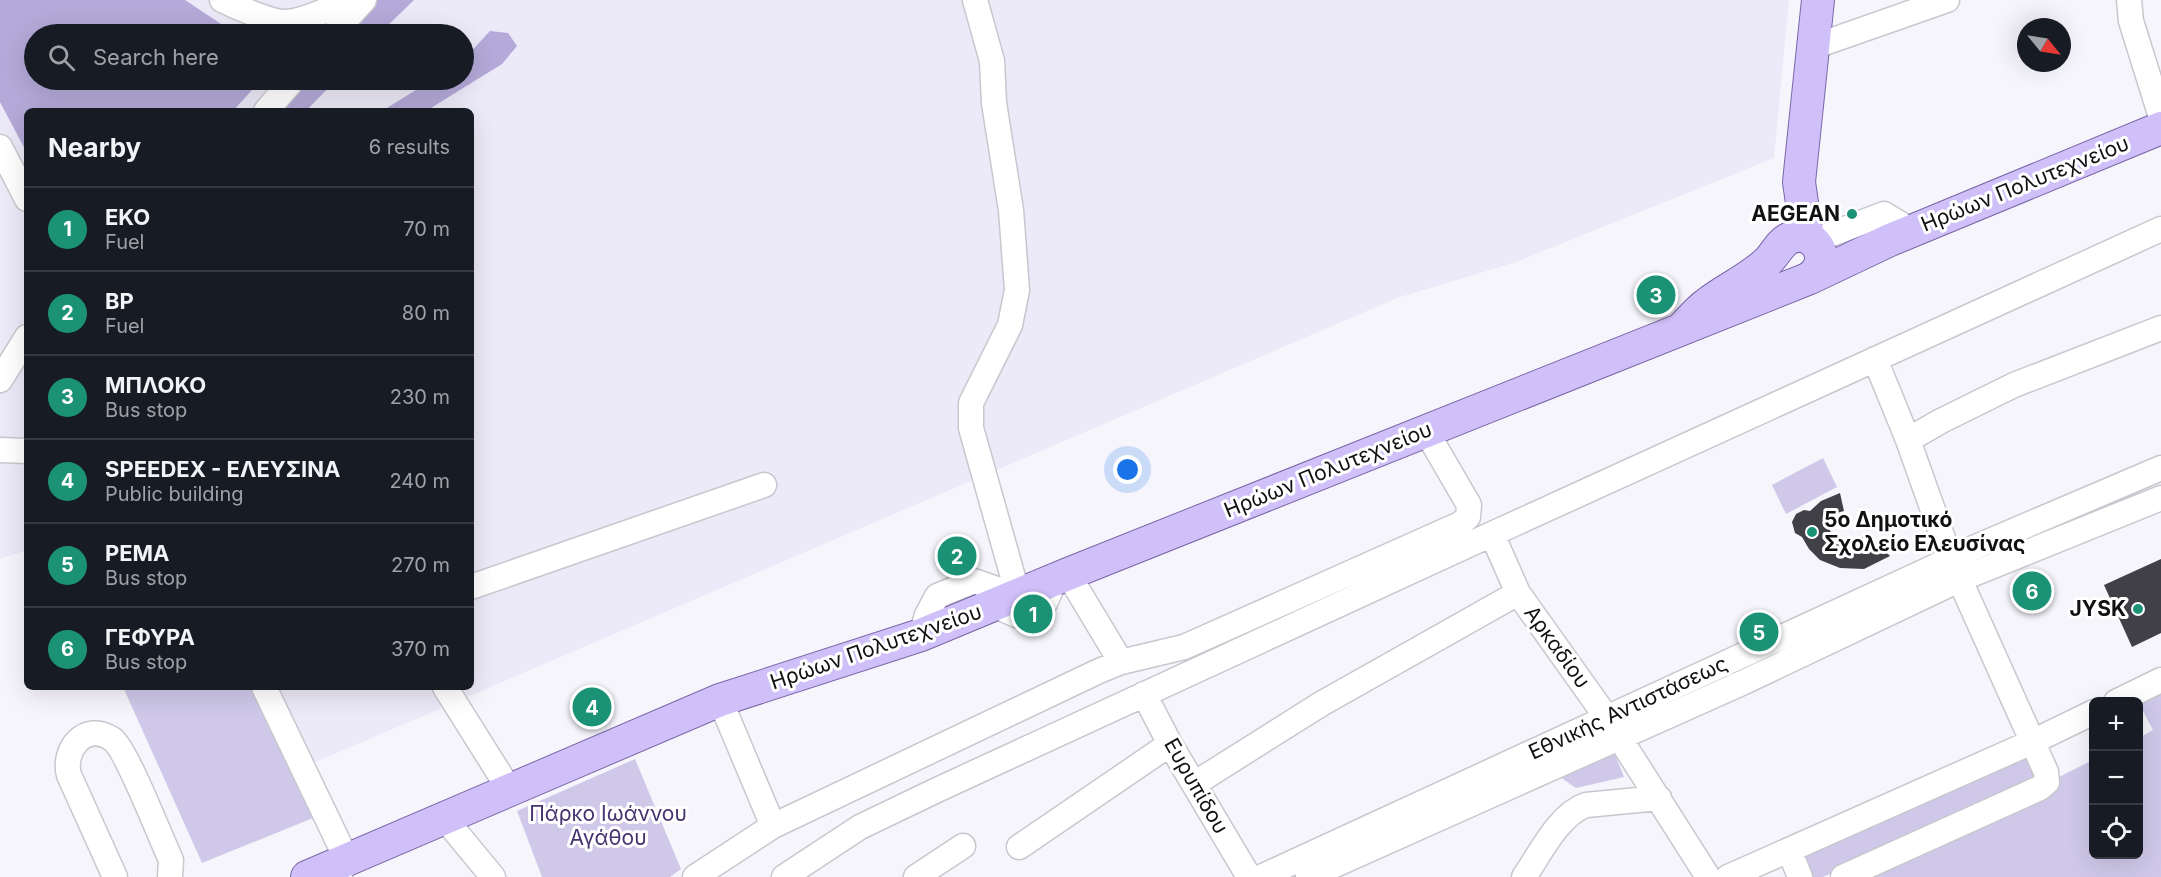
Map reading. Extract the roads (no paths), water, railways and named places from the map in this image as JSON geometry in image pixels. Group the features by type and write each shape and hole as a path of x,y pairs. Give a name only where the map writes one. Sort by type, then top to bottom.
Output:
{"main road":[{"path":"1800,245 1790,202 1799,182 1818,0"},
{"name":"Ηρώων Πολυτεχνείου","path":"307,877 342,868 509,789 720,700 921,635 1029,596 1426,431 1805,280 1901,235 2161,128"},
{"name":"Ηρώων Πολυτεχνείου","path":"1681,329 1705,305 1800,245 1901,235"},
{"path":"1800,245 1822,256 1821,265 1816,273 1805,280 1791,280 1784,276 1776,260 1800,245"}],"street":[{"path":"222,0 245,11 285,22 320,13 349,0"},
{"path":"342,24 364,0"},
{"path":"975,0 992,61 994,103 1011,210 1017,290 1010,325 971,403 970,428 1029,596 1121,662"},
{"path":"1813,47 1947,0"},
{"path":"2129,0 2131,21 2161,117"},
{"path":"269,108 285,90"},
{"path":"0,147 24,193"},
{"path":"789,876 861,827 1144,694 2161,229"},
{"path":"1908,440 2014,385 2161,328"},
{"path":"0,380 24,342"},
{"path":"1843,877 2040,788 2047,782 2046,772 1950,558 1908,440 1875,359"},
{"path":"695,877 773,826 1021,708 1121,662 1184,647 1460,524 1468,517 1469,505 1426,431"},
{"path":"0,450 24,451"},
{"name":"Εθνικής Αντιστάσεως","path":"1308,877 1614,727 1950,558 2161,468"},
{"path":"474,586 764,485"},
{"name":"Εθνικής Αντιστάσεως","path":"1261,877 1614,727 1742,683 1961,579 2161,498"},
{"name":"Αρκαδίου","path":"1492,534 1518,593 1614,727 1708,877"},
{"path":"1194,784 1321,704 1518,593"},
{"path":"2126,697 2161,680"},
{"path":"265,690 342,868"},
{"path":"448,690 509,789"},
{"name":"Ευρυπίδου","path":"1144,694 1170,744 1249,877"},
{"path":"720,700 773,826"},
{"path":"1728,877 2089,714"},
{"path":"115,877 66,765 74,746 83,736 93,733 111,738 125,757 171,860 170,877"},
{"path":"1019,848 1170,744"},
{"path":"1524,877 1560,825 1576,808 1659,798"},
{"path":"445,819 493,877"},
{"path":"916,877 963,846"},
{"path":"1789,850 1800,877"}],"place":[{"name":"AEGEAN","path":"1852,214"},
{"name":"ΜΠΛΟΚΟ","path":"1656,295"},
{"name":"5ο Δημοτικό Σχολείο Ελευσίνας","path":"1812,532"},
{"name":"BP","path":"957,556"},
{"name":"ΓΕΦΥΡΑ","path":"2032,591"},
{"name":"JYSK","path":"2138,609"},
{"name":"EKO","path":"1033,614"},
{"name":"ΡΕΜΑ","path":"1759,632"},
{"name":"SPEEDEX - ΕΛΕΥΣΙΝΑ","path":"592,707"}],"park label":[{"name":"Πάρκο Ιωάννου Αγάθου","path":"608,826"}]}
